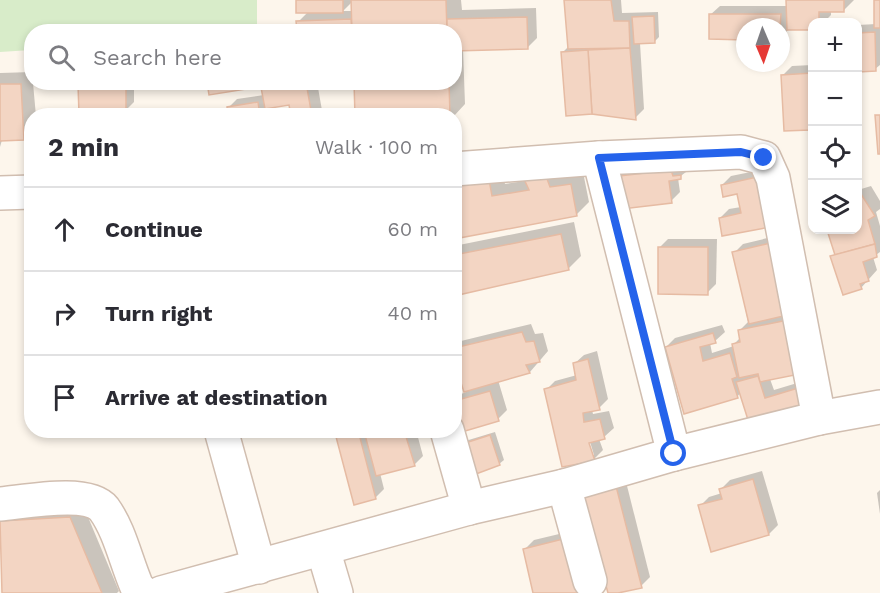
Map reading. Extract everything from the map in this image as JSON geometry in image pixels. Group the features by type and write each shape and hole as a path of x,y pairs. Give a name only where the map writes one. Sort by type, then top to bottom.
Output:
{"street":[{"path":"462,168 599,158 741,152 764,158 773,178 819,418"},
{"path":"599,158 674,454"},
{"path":"0,193 24,192"},
{"path":"161,593 469,508 564,486 674,454 819,418 880,407"},
{"path":"223,438 259,567"},
{"path":"449,438 469,508"},
{"path":"564,486 590,581"},
{"path":"0,504 73,498 93,501 103,508 116,533 137,586 143,593"},
{"path":"323,549 336,593"}],"green space":[{"path":"0,0 257,0 257,24 24,24 24,50 0,52"}],"building":[{"path":"296,0 343,0 343,13 296,13"},
{"path":"351,0 446,0 447,24 352,24"},
{"path":"564,0 611,0 614,21 629,21 630,48 568,49"},
{"path":"786,0 844,0 844,12 819,12 819,18 808,18 808,30 790,30 790,18 787,18"},
{"path":"874,0 880,0 880,28 874,28"},
{"path":"709,14 781,14 781,18 736,18 736,40 709,39"},
{"path":"654,16 655,43 634,44 632,17"},
{"path":"527,17 528,49 462,51 462,24 447,24 447,19"},
{"path":"351,19 351,24 296,24 296,21"},
{"path":"875,32 876,71 862,72 862,33"},
{"path":"630,48 636,120 592,114 588,50"},
{"path":"588,50 592,114 566,116 561,52"},
{"path":"808,73 808,130 784,131 781,75"},
{"path":"0,84 21,84 24,140 0,141"},
{"path":"78,90 126,90 126,108 79,108"},
{"path":"208,90 240,90 209,95"},
{"path":"261,90 307,90 311,108 290,108 289,105 265,108"},
{"path":"354,90 449,90 450,108 355,108"},
{"path":"258,102 259,108 227,108"},
{"path":"875,115 880,115 880,154 878,154"},
{"path":"671,170 673,176 681,175 681,179 669,181 672,203 622,209 619,176"},
{"path":"488,174 492,196 529,190 524,179 546,176 550,187 571,184 577,216 462,238 462,179"},
{"path":"766,175 776,226 722,236 719,218 741,213 737,194 723,197 721,185"},
{"path":"862,196 875,216 868,220 875,244 835,255 828,234 862,234"},
{"path":"561,234 569,270 462,294 462,253"},
{"path":"775,242 792,314 749,324 732,252"},
{"path":"875,244 877,257 863,262 869,281 860,284 862,289 843,295 830,256"},
{"path":"658,247 708,247 708,295 658,294"},
{"path":"793,319 805,373 760,382 758,374 739,378 732,344 740,342 738,330"},
{"path":"522,332 526,342 534,341 540,362 526,365 530,373 464,392 462,346"},
{"path":"713,333 716,343 700,347 703,361 730,353 737,377 732,379 738,398 684,414 665,347"},
{"path":"588,359 600,410 583,413 584,422 600,419 605,439 589,443 595,461 562,467 544,389 576,380 573,363"},
{"path":"758,376 765,398 808,385 813,403 749,423 736,382"},
{"path":"490,391 499,421 462,432 462,399"},
{"path":"490,435 500,465 476,474 472,460 456,446"},
{"path":"336,438 360,438 376,499 354,505"},
{"path":"366,438 406,438 415,466 376,476"},
{"path":"753,479 769,535 711,552 698,505 722,499 719,489"},
{"path":"615,482 642,588 608,593 579,490"},
{"path":"70,517 102,593 2,593 0,521"},
{"path":"571,537 584,593 533,593 523,549"}],"route":[{"path":"674,454 599,158 741,152 764,158"}]}
